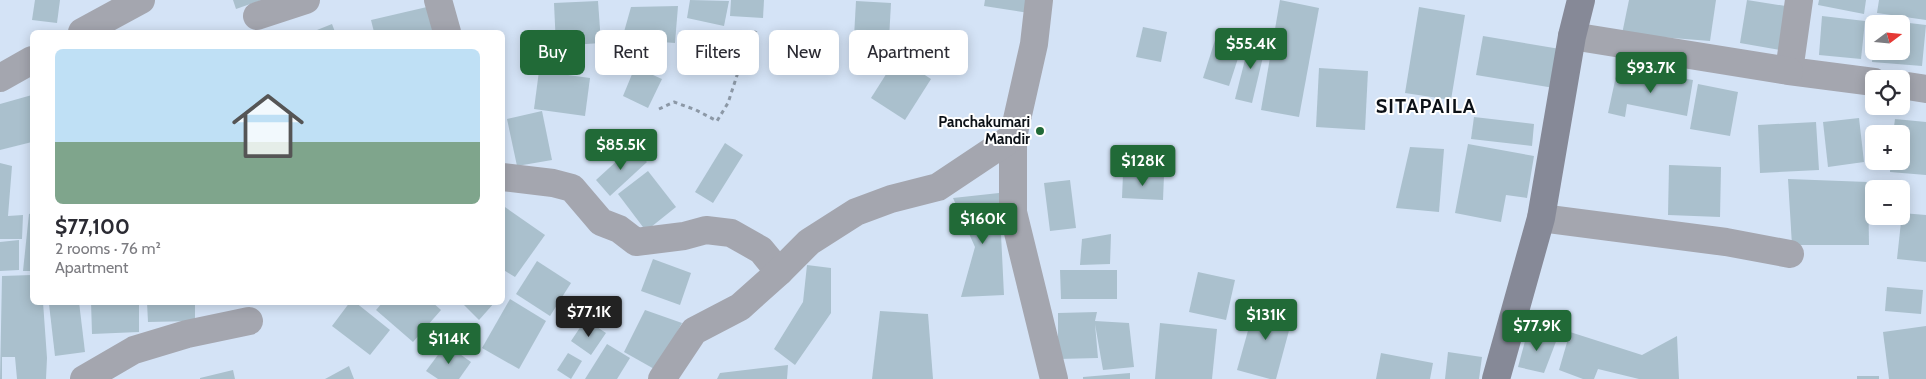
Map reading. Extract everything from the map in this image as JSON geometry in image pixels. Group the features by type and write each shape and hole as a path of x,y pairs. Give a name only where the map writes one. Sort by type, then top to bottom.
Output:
{"main road":[{"path":"1496,379 1541,218 1572,36 1581,0"}],"street":[{"path":"86,30 140,0"},
{"path":"256,16 306,0"},
{"path":"438,0 446,30"},
{"path":"1039,0 1034,44 1012,137 1014,212 1054,379"},
{"path":"1789,71 1799,0"},
{"path":"1572,36 1789,71 1865,81"},
{"path":"0,78 30,61"},
{"path":"1910,87 1926,89"},
{"path":"662,379 694,331 740,307 809,242 856,212 890,199 938,188 1012,137"},
{"path":"505,177 553,182 572,188 601,222 619,229 636,242 684,236 706,230 731,232 760,250 779,272"},
{"path":"1541,218 1726,242 1790,254"},
{"path":"84,379 134,350 187,334 249,321"}],"path":[{"path":"659,109 674,102 696,110 717,121 728,103 737,75"}],"building":[{"path":"35,0 60,0 57,23 32,20"},
{"path":"233,0 262,0 236,9"},
{"path":"690,0 729,1 724,26 687,18"},
{"path":"731,0 764,0 763,18 730,16"},
{"path":"985,0 1031,0 1029,13 984,6"},
{"path":"1280,0 1319,8 1299,117 1261,110"},
{"path":"1629,0 1716,0 1710,41 1622,34"},
{"path":"1747,0 1792,7 1785,51 1740,43"},
{"path":"1819,0 1866,0 1864,14 1818,5"},
{"path":"1879,0 1926,0 1926,20 1910,18 1910,15 1877,13"},
{"path":"598,1 600,30 595,30 595,43 585,44 585,30 555,30 554,3"},
{"path":"856,1 891,3 890,30 854,30"},
{"path":"678,6 675,43 667,42 667,30 625,30 631,7"},
{"path":"427,7 433,30 374,30 371,20"},
{"path":"1419,7 1465,15 1451,100 1405,93"},
{"path":"1822,16 1865,21 1861,59 1819,55"},
{"path":"1910,23 1926,25 1922,66 1872,62 1872,60 1910,60"},
{"path":"332,24 334,30 317,30"},
{"path":"1143,27 1167,32 1161,62 1136,57"},
{"path":"1251,36 1267,40 1252,103 1235,99"},
{"path":"1483,36 1560,49 1554,88 1476,75"},
{"path":"1216,37 1242,46 1229,86 1203,78"},
{"path":"1319,68 1368,71 1365,130 1316,127"},
{"path":"1635,70 1693,80 1687,116 1627,104 1625,117 1608,113 1616,76 1633,80"},
{"path":"538,75 568,75 590,78 585,116 534,109"},
{"path":"632,75 653,75 662,79 648,108 623,96"},
{"path":"886,75 925,75 931,79 905,120 871,98"},
{"path":"1698,84 1738,92 1730,136 1690,129"},
{"path":"30,96 30,142 0,150 0,104"},
{"path":"542,111 552,160 517,166 507,119"},
{"path":"1474,117 1534,124 1532,146 1471,139"},
{"path":"1859,118 1864,162 1828,167 1823,122"},
{"path":"1895,119 1926,122 1926,175 1890,172 1890,170 1910,170 1910,125 1894,125"},
{"path":"1816,122 1819,170 1760,173 1758,125"},
{"path":"725,143 743,155 713,203 695,192"},
{"path":"1468,144 1534,156 1527,198 1506,195 1501,222 1455,213"},
{"path":"632,147 647,162 610,196 596,180"},
{"path":"1410,147 1444,149 1439,212 1396,208"},
{"path":"0,163 12,166 8,216 23,215 22,239 0,239"},
{"path":"1669,165 1721,167 1720,217 1668,215"},
{"path":"648,171 676,207 646,231 618,194"},
{"path":"1123,174 1164,175 1163,200 1122,198"},
{"path":"1788,179 1865,182 1865,225 1869,225 1869,245 1792,245"},
{"path":"1070,180 1076,228 1050,231 1044,183"},
{"path":"999,193 1004,295 961,297 975,247 953,198"},
{"path":"505,207 545,235 515,277 505,271"},
{"path":"29,214 30,271 23,271"},
{"path":"1910,214 1926,215 1926,262 1897,259 1901,225 1910,225"},
{"path":"1111,234 1110,264 1080,265 1082,239"},
{"path":"19,240 19,270 0,271 0,242"},
{"path":"653,259 691,273 680,305 641,291"},
{"path":"537,261 571,283 550,316 516,294"},
{"path":"807,265 831,268 831,313 795,365 774,349 803,302"},
{"path":"1060,270 1117,270 1117,299 1061,299"},
{"path":"1198,272 1235,280 1226,320 1189,312"},
{"path":"30,275 30,305 43,305 47,358 46,379 17,379 15,357 2,357 2,379 0,379 2,276"},
{"path":"1887,287 1923,290 1921,314 1885,311"},
{"path":"510,299 546,321 519,369 482,348"},
{"path":"1256,302 1294,312 1276,379 1237,370"},
{"path":"49,305 79,305 85,352 55,356"},
{"path":"91,305 139,305 139,332 92,334"},
{"path":"147,305 195,305 195,321 148,322"},
{"path":"348,305 359,305 390,330 370,355 332,326"},
{"path":"380,305 435,305 441,310 413,342 376,310"},
{"path":"464,305 492,305 479,320"},
{"path":"645,310 682,323 656,370 624,352"},
{"path":"880,311 928,314 933,379 872,379"},
{"path":"1097,312 1095,321 1129,323 1134,367 1103,370 1095,324 1098,358 1058,359 1058,313"},
{"path":"591,323 606,333 591,355 571,341 581,326 587,329"},
{"path":"1160,323 1217,329 1212,379 1155,379"},
{"path":"1926,326 1926,379 1889,379 1883,332"},
{"path":"1528,330 1557,339 1544,373 1518,367"},
{"path":"1570,332 1642,355 1677,336 1679,379 1639,379 1598,369 1594,379 1583,379 1559,370"},
{"path":"446,344 471,362 459,379 438,379 426,371"},
{"path":"607,344 630,358 617,379 585,379"},
{"path":"1448,352 1482,357 1479,379 1445,379"},
{"path":"568,353 582,361 571,379 557,370"},
{"path":"1381,353 1433,363 1430,379 1376,379"},
{"path":"788,365 787,379 717,379 720,373"},
{"path":"349,366 354,379 325,379"},
{"path":"233,370 235,379 200,379 200,378"},
{"path":"1130,373 1130,379 1083,379 1083,377"},
{"path":"1857,376 1879,376 1879,379 1857,379"}],"place":[{"name":"Panchakumari Mandir","path":"1040,131"}],"district":[{"name":"SITAPAILA","path":"1426,106"}]}
